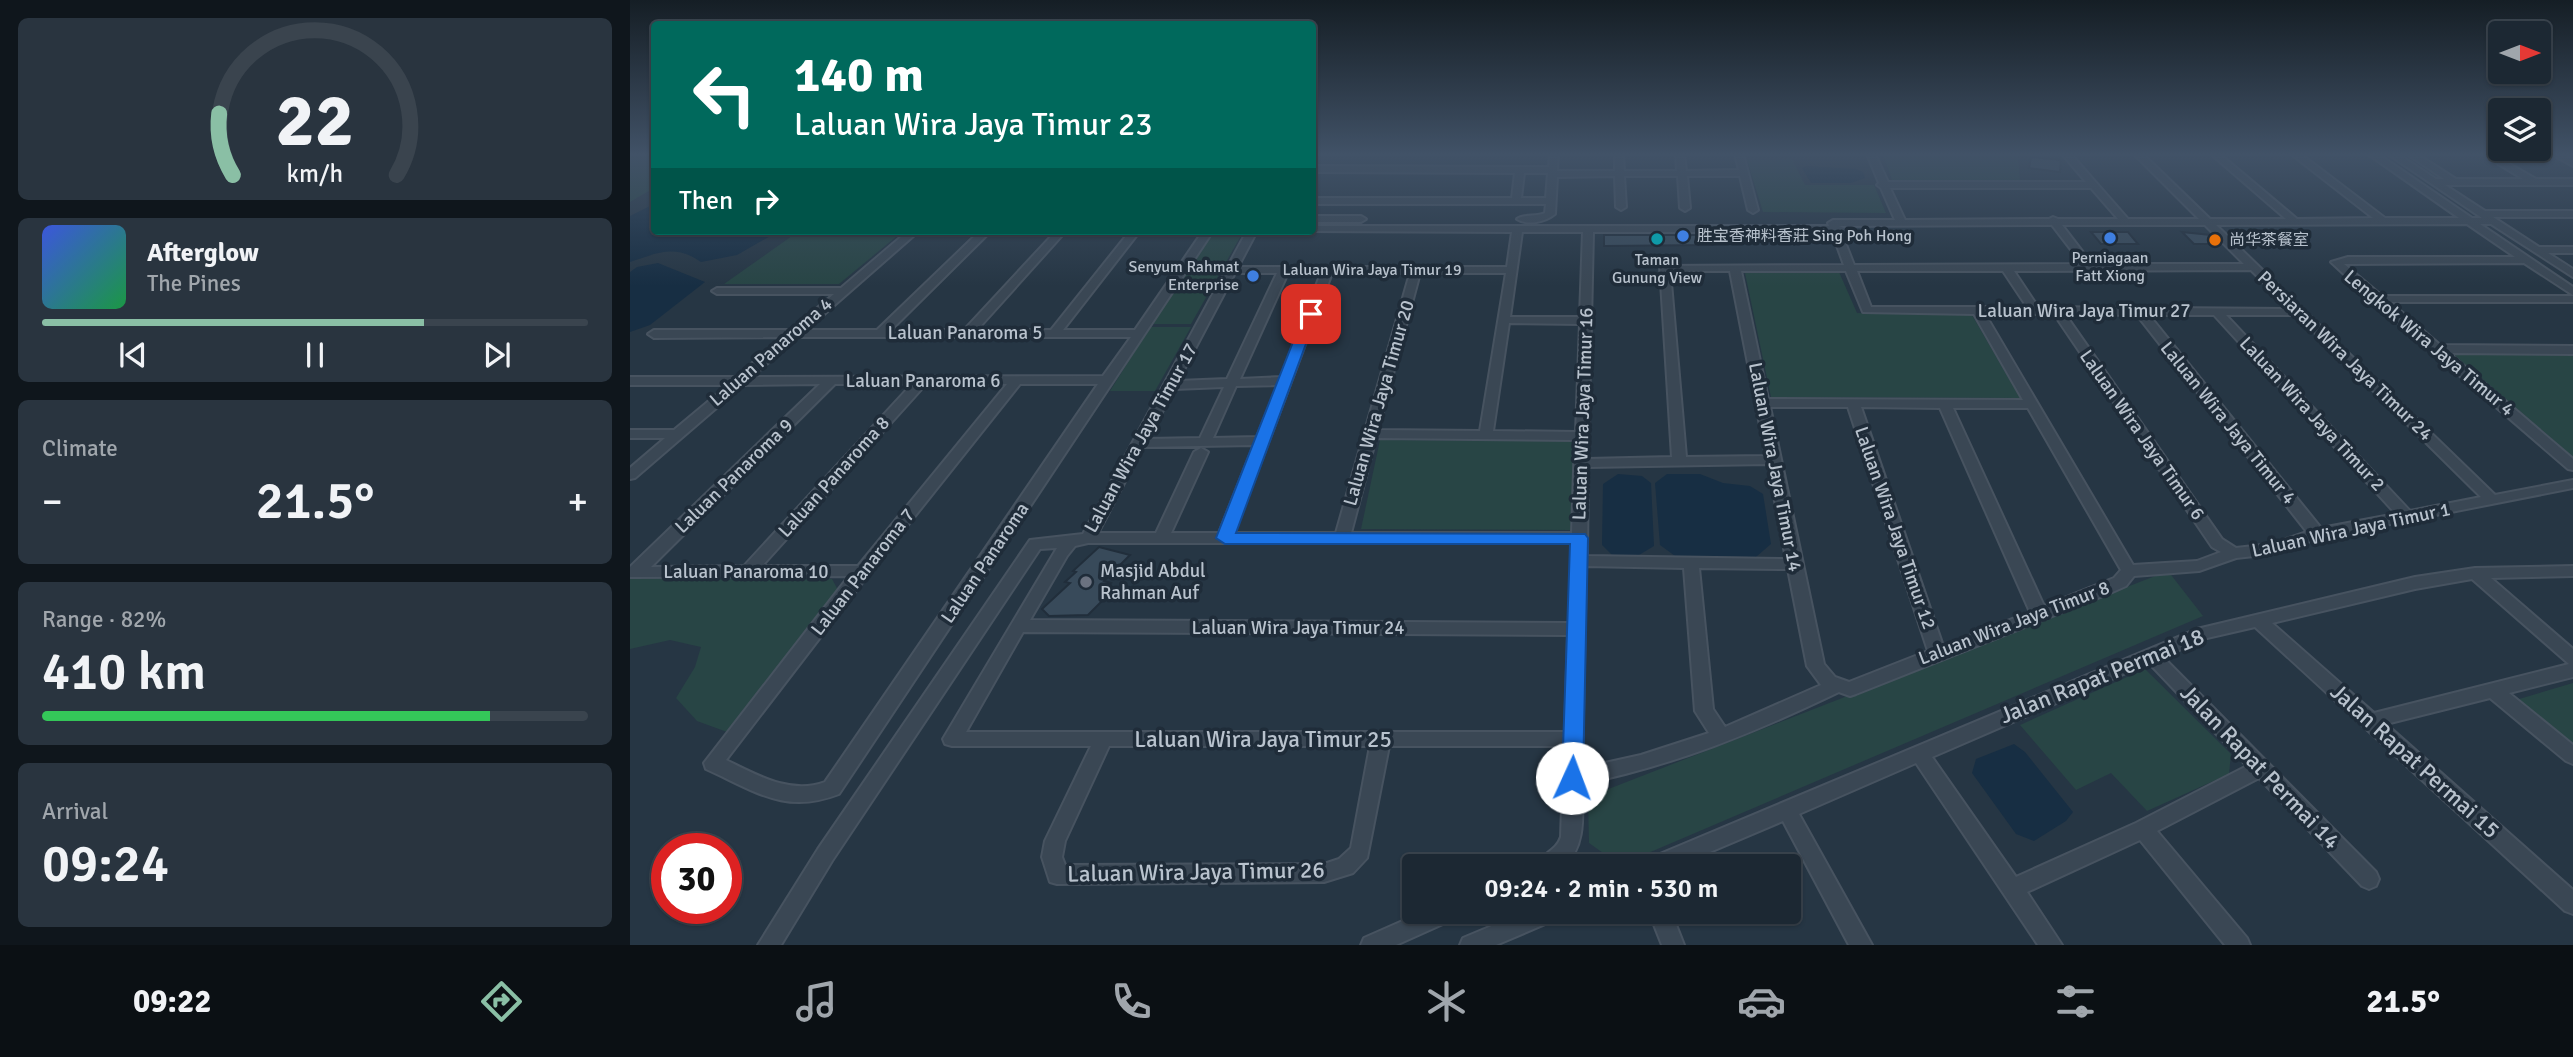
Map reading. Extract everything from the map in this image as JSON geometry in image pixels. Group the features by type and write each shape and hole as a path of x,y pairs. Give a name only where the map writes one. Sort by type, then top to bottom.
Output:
{"street":[{"path":"1621,198 1621,207"},
{"path":"1684,198 1685,208"},
{"path":"1750,198 1753,210"},
{"path":"1889,198 1900,220"},
{"path":"2104,198 2124,220"},
{"name":"Persiaran Wira Jaya Timur 24","path":"2183,198 2492,499"},
{"path":"2266,198 2292,220"},
{"path":"2352,198 2381,220"},
{"path":"2436,198 2573,292"},
{"path":"2459,198 2573,274"},
{"path":"1316,201 1552,201 1550,214 1539,219 1316,219"},
{"path":"2483,214 2573,214"},
{"path":"1835,225 1900,220 2056,224 2124,220 2209,224"},
{"path":"1316,229 2209,224 2292,220 2493,221"},
{"path":"2056,224 2090,268"},
{"path":"1835,225 1849,267"},
{"path":"1486,435 1518,228"},
{"name":"Laluan Wira Jaya Timur 16","path":"1564,854 1568,850 1571,837 1588,228"},
{"name":"Laluan Panaroma 4","path":"630,475 909,235"},
{"path":"881,333 982,235"},
{"path":"968,332 1057,235"},
{"path":"1055,333 1132,235"},
{"name":"Laluan Panaroma","path":"713,763 797,797 818,795 832,788 1205,235"},
{"name":"Laluan Wira Jaya Timur 17","path":"952,739 1020,626 1079,540 1139,443 1250,235"},
{"path":"2538,250 2573,250"},
{"name":"Lengkok Wira Jaya Timur 4","path":"2527,260 2336,262 2573,466"},
{"path":"1679,459 1662,270 1669,267 2254,267"},
{"name":"Laluan Wira Jaya Timur 27","path":"1849,267 1867,310 2301,312"},
{"name":"Laluan Wira Jaya Timur 14","path":"1735,268 1815,666 1836,686"},
{"path":"2007,268 2035,311"},
{"name":"Laluan Wira Jaya Timur 19","path":"1233,270 1511,270"},
{"path":"1161,538 1284,270"},
{"path":"1225,538 1328,270"},
{"name":"Laluan Wira Jaya Timur 20","path":"1342,537 1416,270"},
{"path":"717,290 843,291"},
{"path":"2378,299 2573,299"},
{"name":"Laluan Wira Jaya Timur 8","path":"1572,778 1665,758 1783,712 1836,686 1850,689 1937,652 2040,615 2120,582 2129,571 1978,311"},
{"name":"Laluan Wira Jaya Timur 6","path":"2057,311 2217,543 2234,552"},
{"name":"Laluan Wira Jaya Timur 4","path":"2140,312 2317,534"},
{"name":"Laluan Wira Jaya Timur 2","path":"2217,312 2407,517"},
{"path":"1504,320 1585,321"},
{"name":"Laluan Panaroma 5","path":"654,334 1138,333"},
{"path":"2437,349 2573,350"},
{"name":"Laluan Panaroma 6","path":"630,381 1108,380"},
{"name":"Laluan Panaroma 9","path":"633,572 831,381"},
{"path":"1171,385 1285,381"},
{"name":"Laluan Panaroma 8","path":"748,572 921,382"},
{"name":"Laluan Panaroma 7","path":"713,763 862,571 1015,382"},
{"path":"1763,403 2032,404"},
{"name":"Laluan Wira Jaya Timur 12","path":"1853,404 1937,652"},
{"path":"1945,405 2040,615"},
{"path":"630,434 676,434"},
{"path":"1370,434 1582,436"},
{"path":"1139,443 1203,446 1262,441"},
{"path":"1581,463 1679,459 1773,460"},
{"name":"Laluan Wira Jaya Timur 1","path":"2129,571 2199,566 2234,552 2272,548 2317,534 2573,484"},
{"path":"769,945 825,855 1035,544 1161,538 1579,538"},
{"path":"1578,561 1795,564"},
{"path":"1691,563 1704,712 1721,735"},
{"name":"Laluan Panaroma 10","path":"633,572 862,571"},
{"name":"Jalan Rapat Permai 18","path":"1683,854 2203,634 2415,583 2475,573 2573,571"},
{"path":"2475,573 2573,659"},
{"name":"Jalan Rapat Permai 15","path":"2257,619 2573,904"},
{"name":"Laluan Wira Jaya Timur 24","path":"1020,626 1577,629"},
{"name":"Jalan Rapat Permai 14","path":"2151,655 2369,879"},
{"path":"2371,721 2573,670"},
{"path":"2493,690 2573,756"},
{"name":"Laluan Wira Jaya Timur 25","path":"952,739 1574,739"},
{"name":"Laluan Wira Jaya Timur 26","path":"1104,740 1055,841 1052,857 1057,875 1324,873 1346,866 1360,852 1381,739"},
{"path":"1919,753 2051,945"},
{"path":"2012,889 2143,829 2261,768"},
{"path":"1787,810 1861,945"},
{"path":"2143,829 2239,945"},
{"path":"1373,945 1419,924"},
{"path":"1471,945 1521,924"},
{"path":"1665,924 1673,945"}],"green space":[{"path":"1759,198 1880,198 1886,213 1763,212"},
{"path":"793,235 898,235 839,284 724,284"},
{"path":"1211,235 1241,235 1191,324 1153,324"},
{"path":"1839,272 1857,313 1972,315 2020,398 1771,397 1745,273"},
{"path":"1150,327 1191,327 1155,391 1110,391"},
{"path":"2452,353 2573,355 2573,457"},
{"path":"1380,440 1576,441 1571,530 1361,529"},
{"path":"2168,571 2203,616 1646,854 1604,854 1589,843 1588,797"},
{"path":"630,578 832,579 838,590 727,732 697,721 676,698 695,667 701,647 670,640 630,649"},
{"path":"2145,669 2231,754 2229,774 2147,811 2111,773 2076,790 2020,725"},
{"path":"2573,683 2573,746 2516,700"}],"water":[{"path":"651,206 651,235 772,235 737,255 701,262 683,253 666,252 630,262 630,216"},
{"path":"658,263 705,282 650,325 630,332 630,272 637,267"},
{"path":"1618,474 1642,476 1651,483 1654,546 1639,555 1613,556 1602,545 1603,484"},
{"path":"1667,474 1700,474 1723,483 1750,486 1763,494 1771,544 1756,557 1675,556 1660,545 1655,483"},
{"path":"2014,744 2025,752 2073,812 2066,821 2034,841 2016,834 1972,773 1976,759"}],"building":[{"path":"2091,232 2128,232 2138,244 2101,244"},
{"path":"2182,232 2211,235 2221,244 2194,244"},
{"name":"Taman Gunung View","path":"1604,235 1709,235 1711,245 1604,246"},
{"name":"Masjid Abdul Rahman Auf","path":"1099,547 1130,555 1104,581 1111,583 1103,591 1110,593 1088,615 1049,616 1042,609 1070,583 1065,582 1076,572 1073,571"}],"place":[{"name":"胜宝香神料香莊 Sing Poh Hong","path":"1683,236"},
{"name":"Perniagaan Fatt Xiong","path":"2110,238"},
{"name":"Taman Gunung View","path":"1657,239"},
{"name":"尚华茶餐室","path":"2215,240"},
{"name":"Senyum Rahmat Enterprise","path":"1253,276"},
{"name":"Masjid Abdul Rahman Auf","path":"1086,582"}],"route":[{"path":"1311,314 1225,538 1579,538 1572,778"}]}
